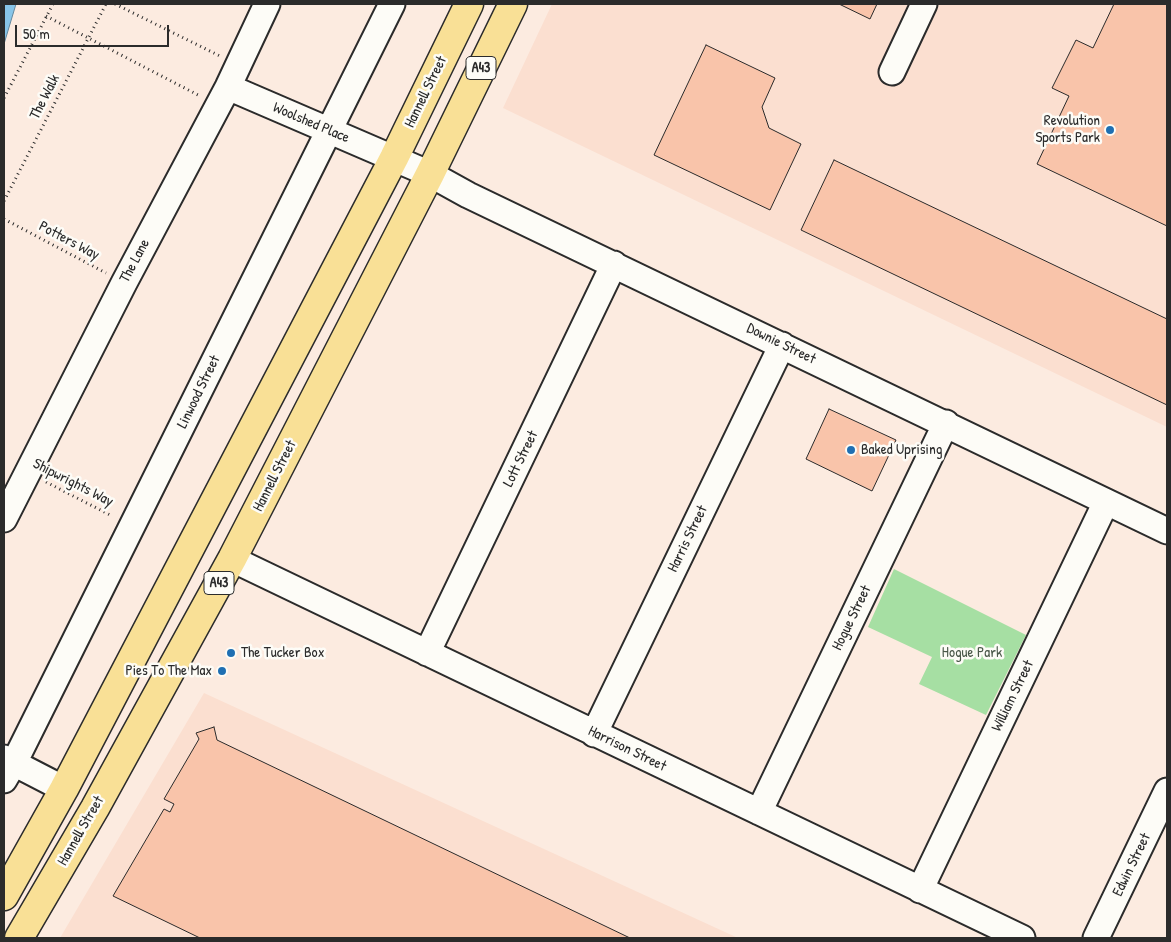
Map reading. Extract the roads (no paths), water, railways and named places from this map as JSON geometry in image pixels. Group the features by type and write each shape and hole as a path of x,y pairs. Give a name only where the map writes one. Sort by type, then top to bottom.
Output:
{"highway":[{"name":"Hannell Street","path":"4,896 64,789 394,158 469,4"},
{"name":"Hannell Street","path":"19,938 100,800 232,559 430,174 513,4"}],"street":[{"name":"The Lane","path":"4,519 124,283 223,96 267,4"},
{"name":"Linwood Street","path":"7,767 132,526 392,4"},
{"path":"892,72 924,4"},
{"name":"Woolshed Place","path":"223,96 330,131 394,158"},
{"name":"Downie Street","path":"394,158 1167,531"},
{"name":"Lott Street","path":"428,653 614,264"},
{"name":"Harris Street","path":"594,734 782,345"},
{"name":"Hogue Street","path":"759,812 946,423"},
{"name":"William Street","path":"920,890 1106,502"},
{"name":"Harrison Street","path":"232,559 1022,938"},
{"path":"7,767 64,789"},
{"name":"Edwin Street","path":"1096,938 1167,792"}],"water":[{"path":"4,4 16,4 4,44"}],"place":[{"name":"Revolution Sports Park","path":"1110,130"},
{"name":"Baked Uprising","path":"851,450"},
{"name":"The Tucker Box","path":"231,653"},
{"name":"Pies To The Max","path":"222,671"}],"park label":[{"name":"Hogue Park","path":"972,653"}]}
